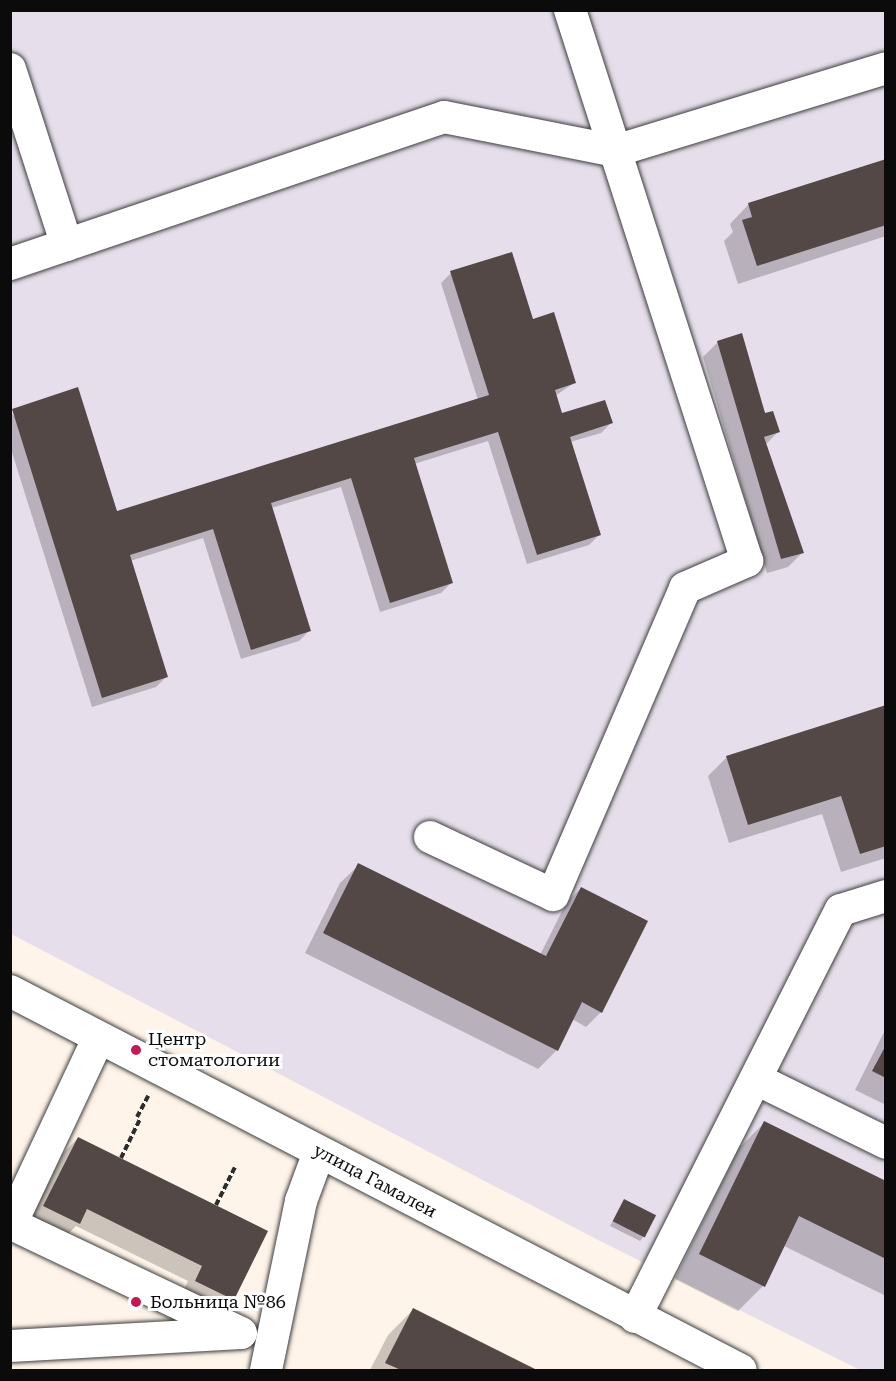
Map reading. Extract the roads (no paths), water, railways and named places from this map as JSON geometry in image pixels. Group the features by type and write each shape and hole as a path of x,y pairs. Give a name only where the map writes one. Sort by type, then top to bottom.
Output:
{"street":[{"path":"430,837 553,895 685,588 747,561 570,10"},
{"path":"10,264 444,117 615,151 885,68"},
{"path":"10,69 67,245"},
{"path":"635,1317 841,910 885,896"},
{"name":"улица Гамалеи","path":"10,991 98,1039 741,1371"},
{"path":"10,1346 68,1346 241,1333 11,1224 98,1039"},
{"path":"756,1079 885,1143"},
{"path":"266,1371 301,1201 319,1152"}],"place":[{"name":"Центр стоматологии","path":"136,1050"},
{"name":"Больница №86","path":"136,1302"}]}
